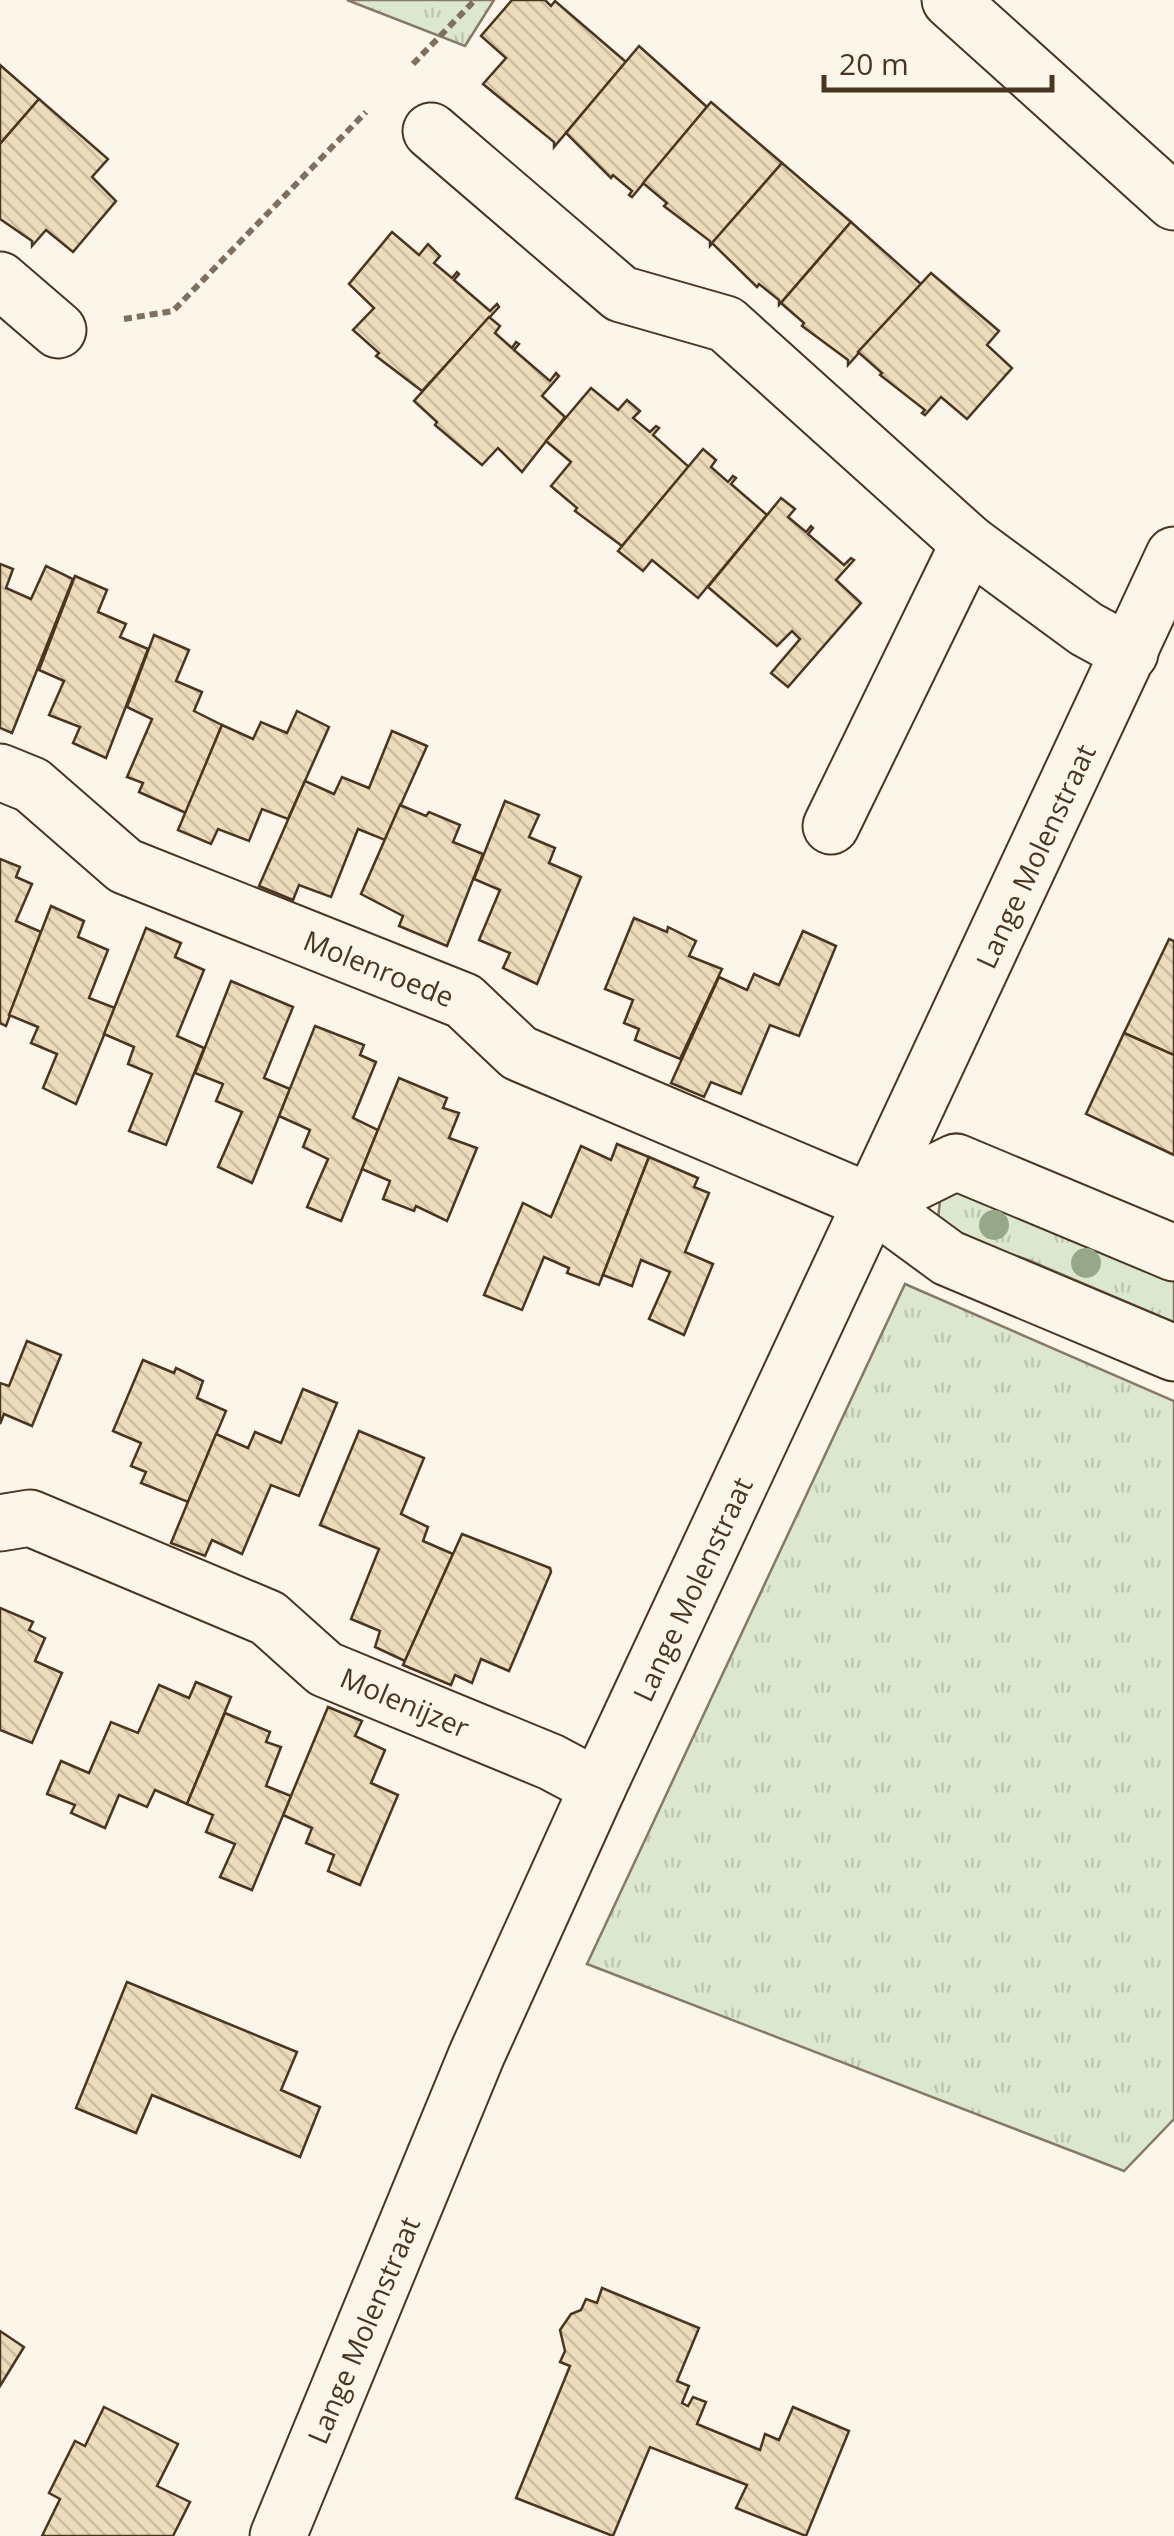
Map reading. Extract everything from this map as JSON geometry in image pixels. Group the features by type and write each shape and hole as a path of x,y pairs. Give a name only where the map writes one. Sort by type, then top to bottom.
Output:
{"street":[{"path":"950,0 1174,202"},
{"path":"431,131 621,294 726,324 969,543 1086,629 1130,653"},
{"path":"0,280 58,330"},
{"path":"831,826 969,543"},
{"name":"Lange Molenstraat","path":"278,2536 478,2054 598,1787 1174,555"},
{"name":"Molenroede","path":"0,772 32,785 125,866 464,1002 519,1053 873,1203 948,1258 1174,1353"},
{"path":"873,1203 956,1162 1174,1254"},
{"name":"Molenijzer","path":"0,1523 30,1518 268,1618 325,1669 551,1762 598,1787"}],"path":[{"path":"406,71 475,0"},
{"path":"58,330 173,312 379,99"}],"green space":[{"path":"347,0 494,0 465,46"},
{"path":"960,1188 1174,1280 1174,1322 1028,1260 961,1237 938,1219 940,1200"},
{"path":"905,1284 1174,1401 1174,2119 1124,2171 587,1964"}],"building":[{"path":"512,0 545,0 551,6 555,1 626,62 554,147 554,142 483,84 506,58 481,36"},
{"path":"639,46 707,107 632,197 632,191 613,175 611,178 566,133"},
{"path":"0,65 39,99 0,144"},
{"path":"39,99 108,159 92,177 116,201 73,252 46,230 32,246 32,241 0,219 0,144"},
{"path":"711,102 782,163 710,246 710,241 664,206 667,203 643,183"},
{"path":"782,163 851,222 779,305 779,300 759,284 757,287 712,243"},
{"path":"851,222 921,284 848,365 848,360 802,326 804,323 781,303"},
{"path":"392,232 419,255 428,244 440,256 434,263 452,278 457,272 454,280 490,311 497,304 499,307 422,391 376,356 379,353 353,330 374,308 349,284"},
{"path":"931,273 999,331 987,345 1012,368 967,419 941,397 925,415 925,410 858,352"},
{"path":"489,317 500,326 495,333 512,348 516,342 519,344 514,350 550,381 556,373 559,376 542,396 565,417 522,472 498,448 482,465 435,425 437,422 414,401"},
{"path":"591,388 618,410 627,400 640,411 633,418 650,432 656,426 659,428 653,435 689,467 622,546 575,511 577,508 551,486 571,462 546,441"},
{"path":"703,449 716,460 711,467 728,482 733,476 736,478 731,484 767,515 698,598 652,560 643,571 618,551"},
{"path":"781,498 795,509 788,517 806,532 811,526 808,534 844,565 851,558 854,560 836,580 861,603 788,687 771,673 800,639 792,631 777,646 708,587"},
{"path":"0,564 13,569 6,588 31,599 46,566 73,579 12,733 0,728"},
{"path":"75,576 107,590 98,612 126,624 120,637 148,649 106,758 73,743 80,727 49,715 64,681 39,670"},
{"path":"154,635 189,650 176,681 202,692 194,711 222,725 186,813 139,792 143,783 127,777 152,719 127,707"},
{"path":"297,711 329,727 288,819 262,809 249,841 218,829 211,844 178,830 222,725 253,739 261,722 287,733"},
{"path":"392,731 427,746 385,840 358,829 331,897 299,885 293,900 259,886 305,781 334,794 342,777 369,788"},
{"path":"505,801 539,815 529,837 555,848 549,863 581,877 537,984 503,968 510,953 479,940 500,890 474,879"},
{"path":"400,805 460,825 453,842 483,854 447,946 399,926 403,916 361,894"},
{"path":"0,859 20,867 16,877 32,884 16,921 41,932 6,1026 0,1023"},
{"path":"51,906 84,921 78,937 108,950 89,998 115,1008 76,1104 43,1088 57,1054 31,1043 38,1027 9,1015"},
{"path":"634,918 667,932 668,927 696,941 689,956 722,969 680,1059 635,1040 639,1029 624,1023 633,1000 605,989"},
{"path":"146,928 181,943 175,957 204,970 177,1036 204,1048 166,1145 129,1131 152,1074 128,1064 134,1047 104,1034"},
{"path":"803,931 836,946 799,1036 770,1025 741,1094 711,1082 704,1097 671,1083 719,977 747,990 754,974 779,985"},
{"path":"1169,939 1174,941 1174,1055 1124,1033"},
{"path":"231,981 293,1007 264,1078 290,1089 252,1183 218,1167 242,1112 216,1101 223,1084 195,1073"},
{"path":"315,1026 364,1045 360,1055 376,1062 353,1118 378,1130 341,1221 307,1207 328,1159 303,1147 310,1130 279,1116"},
{"path":"1124,1033 1174,1055 1174,1155 1086,1114"},
{"path":"399,1078 447,1098 443,1108 459,1113 449,1138 477,1148 447,1221 416,1206 414,1211 383,1199 390,1181 362,1169"},
{"path":"617,1144 649,1157 599,1285 567,1273 569,1268 544,1257 522,1310 484,1295 523,1203 551,1217 581,1146 611,1160"},
{"path":"649,1157 698,1178 694,1187 709,1193 685,1252 713,1264 684,1335 649,1319 670,1272 641,1260 632,1286 603,1275"},
{"path":"27,1341 61,1355 32,1426 4,1414 0,1424 0,1383 9,1386"},
{"path":"143,1360 174,1373 176,1368 203,1381 197,1398 226,1411 188,1502 141,1483 146,1472 131,1466 141,1443 113,1431"},
{"path":"303,1389 337,1403 299,1496 271,1485 242,1554 212,1540 205,1556 171,1543 216,1434 248,1448 255,1432 281,1443"},
{"path":"359,1431 424,1458 401,1514 428,1527 423,1541 453,1554 405,1661 375,1647 380,1631 351,1619 379,1549 320,1525"},
{"path":"462,1534 550,1568 551,1572 509,1671 481,1659 472,1683 455,1675 451,1685 403,1665"},
{"path":"0,1608 33,1622 29,1630 45,1638 35,1661 62,1673 32,1743 0,1730"},
{"path":"196,1682 231,1697 187,1804 155,1790 147,1807 119,1795 105,1828 71,1813 75,1805 47,1794 61,1761 89,1773 111,1722 138,1733 159,1685 189,1698"},
{"path":"328,1707 362,1721 355,1736 385,1750 371,1783 398,1795 360,1885 328,1871 334,1855 306,1843 312,1828 283,1815"},
{"path":"225,1713 270,1732 266,1742 281,1747 266,1786 291,1796 252,1890 220,1877 235,1844 206,1832 213,1815 187,1804"},
{"path":"127,1982 297,2052 281,2090 320,2107 300,2157 152,2095 136,2133 76,2108"},
{"path":"602,2288 699,2328 677,2381 689,2386 682,2403 688,2406 693,2397 706,2402 697,2424 760,2450 765,2434 779,2440 793,2407 849,2431 806,2536 736,2508 747,2485 650,2447 613,2536 516,2498 570,2366 560,2362 565,2351 560,2330 571,2314 581,2310 586,2299 597,2303"},
{"path":"0,2331 24,2347 0,2386"},
{"path":"104,2407 178,2444 157,2486 190,2502 173,2536 42,2536 60,2499 49,2493 75,2441 85,2446"}]}
